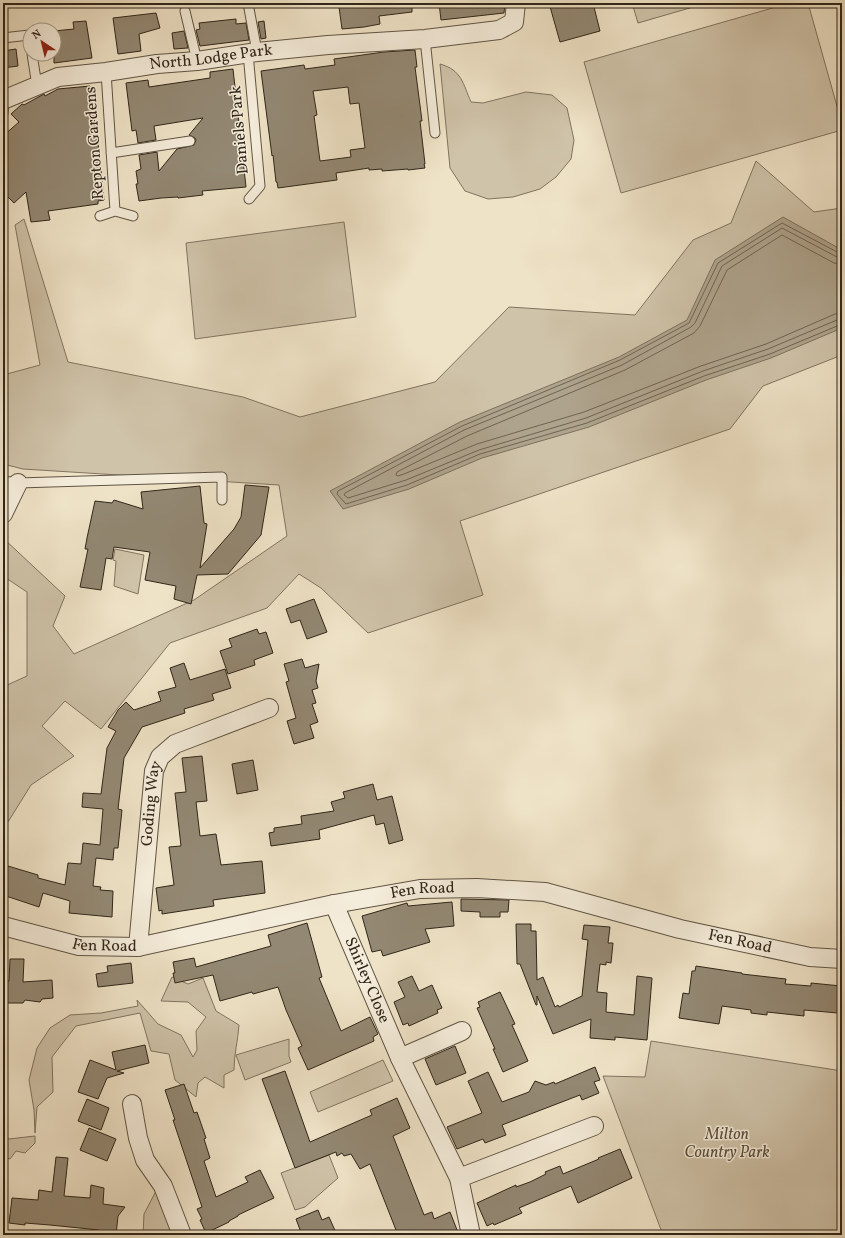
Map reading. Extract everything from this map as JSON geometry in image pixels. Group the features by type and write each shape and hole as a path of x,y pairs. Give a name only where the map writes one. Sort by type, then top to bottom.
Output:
{"street":[{"name":"North Lodge Park","path":"3,105 37,86 58,77 106,72 157,64 197,61 328,45 425,39 499,30 514,22 516,3"},
{"path":"3,514 10,482"},
{"name":"Goding Way","path":"138,947 154,771 160,756 175,744 269,708"},
{"name":"Fen Road","path":"3,926 79,946 138,947 334,904 420,889 477,888 545,892 680,929 810,957 842,959"},
{"name":"Shirley Close","path":"334,904 400,1058 459,1178 471,1235"},
{"path":"400,1058 462,1031"},
{"path":"132,1104 138,1138 145,1160 163,1186 182,1235"},
{"path":"459,1178 594,1126"}],"lane":[{"name":"Daniels Park","path":"248,3 253,53 260,186 249,199"},
{"path":"185,11 197,61"},
{"path":"3,38 22,36"},
{"path":"425,39 434,133"},
{"path":"33,62 37,86"},
{"name":"Repton Gardens","path":"106,72 115,211"},
{"path":"111,153 190,141"},
{"name":"Repton Gardens","path":"100,216 115,211 133,216"},
{"path":"10,482 222,477 222,500"}],"green space":[{"path":"632,3 707,3 638,23"},
{"path":"790,3 808,3 842,124 842,130 621,193 584,62"},
{"path":"440,64 453,70 461,78 471,102 483,103 526,92 552,95 567,108 574,140 571,159 556,177 540,189 513,197 488,199 465,191 450,168"},
{"path":"756,161 814,212 842,208 842,355 763,386 730,429 460,521 483,595 368,633 321,588 299,574 267,608 170,643 101,729 65,701 42,726 74,756 31,785 8,822 3,819 3,687 27,676 27,592 3,576 3,538 65,596 53,626 74,654 194,600 287,536 279,485 23,469 3,464 3,375 40,365 15,225 24,219 68,362 243,397 300,417 435,382 509,307 635,315 693,240 731,223"},
{"path":"344,222 356,317 195,339 186,243"},
{"path":"115,549 144,555 138,594 114,586 116,561 113,560"},
{"path":"172,977 188,984 203,978 216,1011 239,1025 234,1070 224,1075 224,1088 205,1077 198,1083 196,1097 175,1080 169,1054 151,1051 140,1013 76,1026 52,1057 53,1092 37,1107 35,1133 34,1110 29,1080 37,1048 50,1028 70,1015 101,1013 138,1006 137,1000 158,1024 181,1035 193,1057 197,1050 196,1031 206,1017 188,1002 161,1001"},
{"path":"289,1039 289,1056 291,1062 245,1080 236,1055"},
{"name":"Milton Country Park","path":"651,1041 842,1071 842,1235 663,1235 603,1076 645,1077"},
{"path":"383,1060 393,1081 318,1112 310,1092"},
{"path":"3,1135 9,1139 35,1136 35,1143 25,1153 16,1151 10,1159 3,1157"},
{"path":"329,1155 338,1178 305,1207 295,1210 281,1173"},
{"path":"156,1191 174,1235 143,1235 144,1214"}],"water":[{"path":"783,217 842,250 842,328 771,358 706,380 589,427 482,458 409,489 343,509 330,491 460,422 619,357 687,320 715,260"}],"building":[{"path":"358,3 412,3 412,12 379,16 380,24 342,29 339,7"},
{"path":"439,3 505,3 504,13 441,20"},
{"path":"549,3 593,3 600,31 560,42"},
{"path":"156,13 160,28 139,34 141,51 118,54 113,18"},
{"path":"236,19 236,24 246,23 249,40 200,46 196,30 200,29 199,23"},
{"path":"86,21 92,58 62,62 62,30 74,29 73,22"},
{"path":"264,21 266,38 261,39 258,22"},
{"path":"184,31 188,48 174,49 172,33"},
{"path":"16,49 18,66 3,68 3,51"},
{"path":"415,50 417,67 415,67 422,121 420,121 425,168 382,171 382,169 369,170 369,168 336,173 337,180 278,188 273,155 272,156 261,71 304,65 305,69 335,65 334,59 384,52","holes":["348,87 350,104 359,103 365,148 350,150 351,157 320,161 314,116 317,115 313,91"]},
{"path":"233,69 246,187 202,191 203,195 139,201 136,184 138,184 136,171 141,169 139,155 157,152 159,171 177,149 194,145 196,140 195,138 189,135 203,118 154,126 156,140 138,143 136,130 132,131 126,83 148,80 149,87 210,78 210,72"},
{"path":"90,86 104,200 98,201 98,204 48,211 50,220 31,222 26,192 14,203 3,192 3,136 19,122 11,114 22,104 24,105 44,94 45,96 58,89"},
{"path":"245,485 269,487 261,535 228,574 197,575 191,604 174,599 176,586 145,580 150,552 114,547 112,559 106,558 101,590 80,587 88,549 85,549 95,501 112,503 114,500 143,509 141,492 200,486 204,523 207,524 200,568 234,529 241,517"},
{"path":"314,599 327,632 307,639 300,620 291,623 286,609"},
{"path":"257,629 259,634 266,632 273,653 254,660 255,665 228,674 220,651 232,647 229,639"},
{"path":"302,659 305,668 319,664 316,681 318,688 312,690 316,703 312,704 318,722 310,725 314,738 294,744 287,721 296,718 286,682 289,681 284,664"},
{"path":"184,663 190,680 225,669 231,688 212,694 214,700 184,709 185,713 142,727 124,758 118,809 122,810 118,848 114,848 113,860 96,858 93,886 101,887 100,890 113,891 112,917 69,913 70,901 43,893 39,907 3,895 3,871 6,872 8,866 38,875 38,878 65,885 68,863 81,864 83,843 100,845 103,809 82,807 83,793 101,794 107,748 116,731 108,727 118,710 126,702 134,710 161,701 158,692 176,687 170,668"},
{"path":"202,756 207,801 196,802 200,836 216,834 221,865 262,861 265,893 213,900 214,906 162,914 162,910 159,911 156,888 174,885 169,847 181,846 175,793 186,792 182,758"},
{"path":"253,760 258,790 237,794 232,764"},
{"path":"373,784 377,800 392,796 403,840 389,844 384,823 376,825 374,815 319,830 320,839 271,846 269,833 274,832 274,828 302,824 301,816 334,811 331,802 345,798 343,792"},
{"path":"461,899 509,900 508,912 500,912 500,917 480,917 480,912 461,911"},
{"path":"452,902 454,926 425,929 430,942 383,956 381,950 372,952 362,916 407,903 408,906"},
{"path":"307,923 322,977 319,978 341,1031 370,1017 378,1034 373,1037 374,1041 308,1070 298,1048 302,1046 286,1010 278,987 253,994 252,992 220,1001 213,975 175,983 173,973 175,973 173,962 194,958 196,967 271,946 268,935"},
{"path":"516,924 531,924 531,931 536,931 537,980 543,977 555,1007 558,1005 559,1007 582,996 588,940 582,939 584,925 610,927 608,943 613,943 611,963 606,962 606,965 600,964 597,992 607,993 606,1012 634,1015 637,976 652,978 647,1040 615,1037 615,1040 590,1038 591,1019 553,1034 537,996 536,1005 520,964 517,964"},
{"path":"10,959 24,959 23,982 52,980 53,998 42,999 40,1002 25,1000 23,1003 3,1003 3,982 9,981"},
{"path":"131,963 133,983 98,987 96,974 108,972 107,966"},
{"path":"696,966 742,974 786,979 785,984 811,986 811,983 841,986 838,1013 804,1010 804,1016 767,1012 767,1015 751,1013 751,1010 722,1006 719,1024 679,1018 683,993 689,994 692,971 695,971"},
{"path":"412,976 419,991 432,985 442,1008 437,1010 438,1013 409,1026 408,1023 403,1025 394,1002 405,997 398,982"},
{"path":"500,992 515,1024 512,1025 528,1061 503,1072 493,1049 495,1049 477,1008 480,1007 478,1002"},
{"path":"145,1045 149,1063 117,1071 124,1073 107,1078 98,1099 78,1092 90,1060 116,1070 112,1052"},
{"path":"455,1046 466,1073 436,1085 425,1059"},
{"path":"595,1067 600,1080 594,1082 599,1093 582,1100 580,1095 502,1125 506,1135 485,1143 483,1139 457,1149 447,1127 482,1113 468,1081 488,1072 502,1102 529,1092 535,1081 546,1085 554,1082 555,1084"},
{"path":"285,1071 310,1142 372,1115 370,1110 397,1098 410,1128 393,1136 424,1215 432,1212 434,1219 450,1212 459,1235 398,1235 370,1164 360,1169 351,1154 344,1156 342,1153 337,1156 336,1152 295,1168 262,1079"},
{"path":"184,1084 194,1113 197,1112 206,1138 204,1139 210,1158 204,1161 216,1197 248,1182 245,1177 260,1170 274,1198 238,1215 229,1222 206,1233 197,1209 202,1207 173,1120 175,1120 165,1090"},
{"path":"87,1099 109,1108 101,1130 78,1121"},
{"path":"89,1128 116,1139 107,1161 80,1150"},
{"path":"620,1149 632,1178 578,1203 571,1186 519,1208 522,1213 494,1225 493,1223 487,1226 477,1203 516,1185 516,1187 530,1182 546,1174 545,1172 560,1166 563,1174"},
{"path":"56,1157 68,1158 64,1196 90,1198 91,1185 104,1188 103,1204 125,1207 118,1216 116,1235 98,1235 99,1230 25,1223 25,1225 9,1223 12,1198 38,1200 39,1190 52,1192"},
{"path":"318,1210 322,1220 329,1217 337,1235 302,1235 296,1219"}]}
